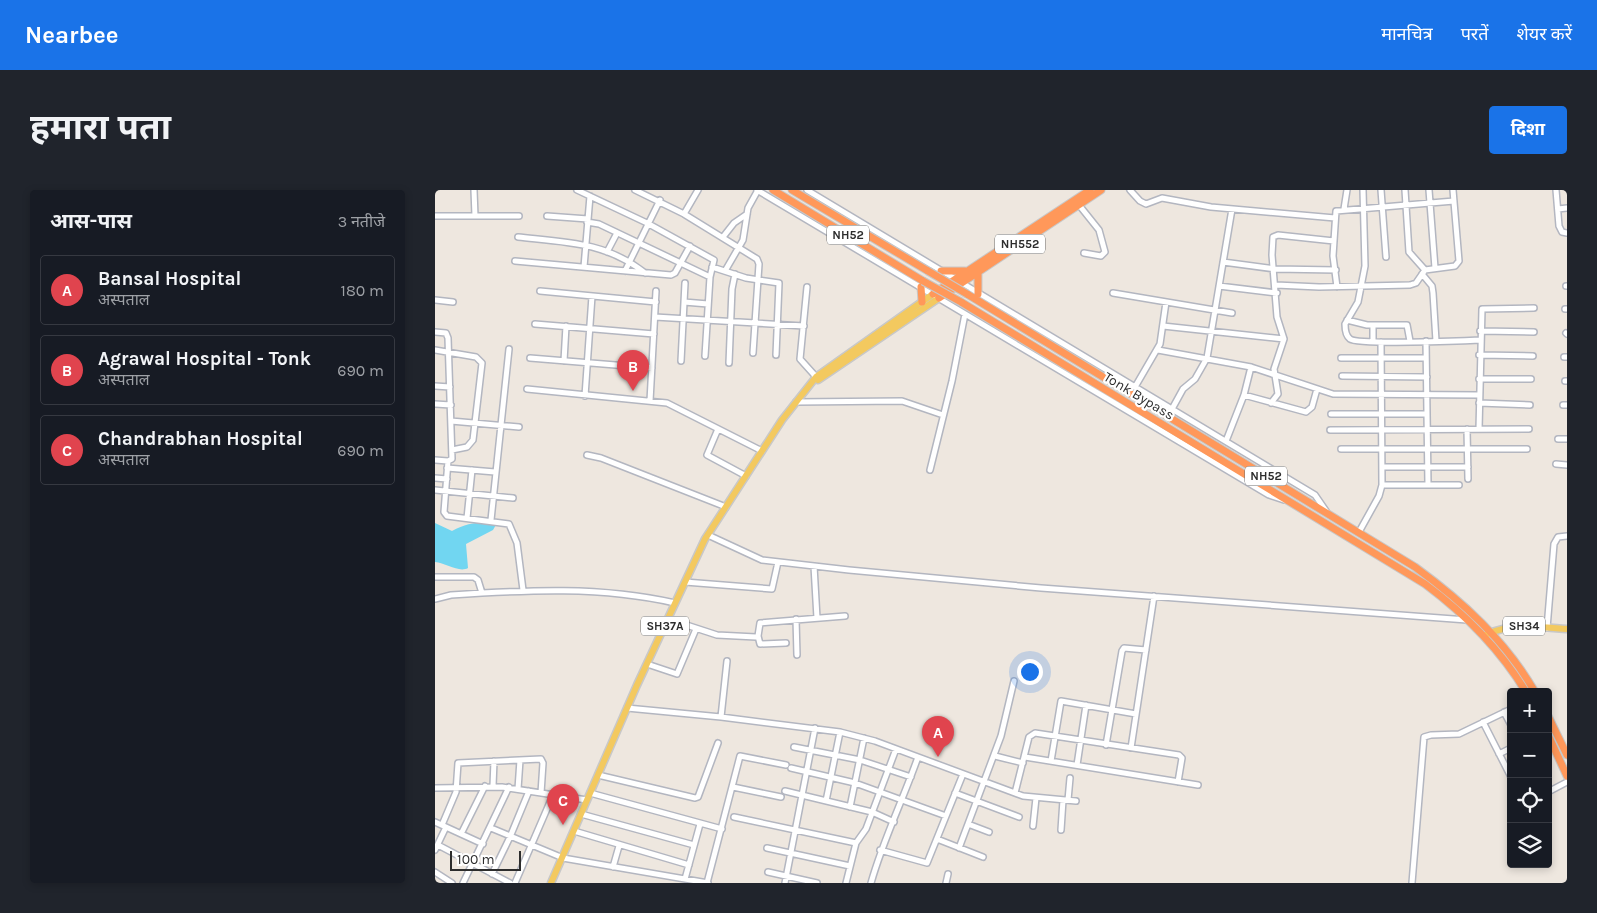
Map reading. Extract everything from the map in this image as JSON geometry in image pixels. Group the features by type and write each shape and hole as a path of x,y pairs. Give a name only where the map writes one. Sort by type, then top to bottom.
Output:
{"highway":[{"name":"Tonk Bypass","path":"773,190 922,284 961,302 1425,584 1483,635"},
{"name":"NH52","path":"792,190 967,294 1415,567 1449,592 1491,632 1516,662 1532,688"},
{"name":"NH552","path":"958,282 968,271 1090,190"},
{"name":"NH552","path":"936,296 977,272 1101,190"},
{"path":"941,272 968,271"},
{"path":"977,272 978,294"},
{"path":"922,284 922,302"},
{"name":"NH52","path":"1483,635 1509,667 1522,688"},
{"path":"1552,724 1567,755"},
{"path":"1552,744 1567,776"}],"main road":[{"name":"SH37A","path":"551,883 627,708 685,582 708,535 762,451 796,402 817,378 922,302 936,296"},
{"name":"SH37A","path":"817,378 936,296"},
{"name":"SH34","path":"1483,635 1511,626 1567,629"}],"street":[{"path":"475,190 475,216"},
{"path":"577,190 647,223 712,258 713,267 710,277 705,356"},
{"path":"635,190 660,200 757,259 759,264 753,353"},
{"path":"684,214 698,190"},
{"path":"725,271 740,248 745,233 747,214 757,190 922,284 936,296 965,314 1269,495 1291,502"},
{"path":"807,190 1315,495 1328,514"},
{"path":"1130,190 1139,201 1146,204 1162,198 1232,209 1335,218"},
{"path":"1344,209 1347,190"},
{"path":"1363,190 1365,266 1356,307 1347,320 1345,329 1351,340 1373,342 1480,340"},
{"path":"1381,190 1386,257"},
{"path":"1405,190 1409,252 1432,286 1436,341"},
{"path":"1429,190 1435,268"},
{"path":"1276,285 1337,287 1414,284 1424,272 1435,268 1455,266 1459,261 1453,190"},
{"path":"1556,190 1560,230 1567,233"},
{"path":"584,267 589,196"},
{"path":"625,271 660,200"},
{"path":"1337,287 1334,241 1335,211 1453,201"},
{"path":"1079,205 1099,230 1105,252 1101,256 1084,253"},
{"path":"1557,209 1567,208"},
{"path":"1172,409 1183,389 1195,379 1207,358 1232,209"},
{"path":"723,237 734,223 747,214"},
{"path":"435,216 519,216"},
{"path":"547,216 588,220 599,224 710,277"},
{"path":"607,252 617,232"},
{"path":"1271,403 1278,394 1274,369 1283,339 1277,317 1277,293 1272,240 1275,235 1334,241"},
{"path":"518,237 585,244 629,262 645,273"},
{"path":"515,261 671,276 691,246"},
{"path":"1223,262 1275,269 1336,270"},
{"path":"713,267 757,280 779,283 776,355"},
{"path":"729,363 730,322 735,274"},
{"path":"681,361 685,283"},
{"path":"1219,286 1277,293"},
{"path":"807,287 800,359 817,378"},
{"path":"540,291 656,302"},
{"path":"650,401 657,291"},
{"path":"1113,293 1232,313"},
{"path":"585,396 592,296"},
{"path":"435,300 453,302"},
{"path":"685,302 708,304"},
{"path":"1135,387 1158,350 1166,302"},
{"path":"1479,429 1479,355 1483,307 1534,308"},
{"path":"930,470 965,314"},
{"path":"655,317 707,322 804,326"},
{"path":"1347,320 1373,325 1407,325 1410,341"},
{"path":"535,324 653,334"},
{"path":"1373,325 1373,342"},
{"path":"564,361 566,326"},
{"path":"1163,326 1283,339"},
{"path":"1480,331 1534,332"},
{"path":"435,332 447,335 451,405 452,450 451,461 448,461 447,468 445,515 509,524 514,532 523,590"},
{"path":"1426,341 1428,485"},
{"path":"1359,532 1379,496 1382,484 1381,342"},
{"path":"491,520 509,349"},
{"path":"435,350 476,357 481,360 477,424 472,443 467,447 452,450"},
{"path":"1158,350 1251,367 1317,389 1340,394 1479,395"},
{"path":"1479,355 1533,356"},
{"path":"529,358 652,368"},
{"path":"1341,358 1427,358"},
{"path":"1226,441 1244,395 1251,367"},
{"path":"1342,376 1427,377"},
{"path":"1479,378 1531,379"},
{"path":"435,386 450,387"},
{"path":"1244,395 1309,411 1317,389"},
{"path":"527,390 667,403 762,451"},
{"path":"796,402 902,401 943,415"},
{"path":"1479,403 1530,405"},
{"path":"435,404 451,405"},
{"path":"1331,414 1427,414"},
{"path":"451,421 519,427"},
{"path":"718,429 707,455 746,476"},
{"path":"1467,429 1468,480"},
{"path":"1330,430 1529,429"},
{"path":"1558,439 1567,439"},
{"path":"1341,450 1527,449"},
{"path":"587,455 601,458 726,507"},
{"path":"435,460 448,461"},
{"path":"1556,464 1567,465"},
{"path":"1383,467 1468,467"},
{"path":"447,468 495,472"},
{"path":"467,518 472,470"},
{"path":"435,478 447,479"},
{"path":"1382,484 1459,485"},
{"path":"435,490 513,498"},
{"path":"708,535 762,560 778,562 1041,588 1468,620"},
{"path":"1547,628 1554,544 1558,538 1567,536"},
{"path":"685,582 773,589 778,562"},
{"path":"814,566 817,618"},
{"path":"435,577 474,577 478,580 482,593"},
{"path":"435,598 451,595 523,590 579,589 612,592 675,603"},
{"path":"1131,748 1154,596"},
{"path":"785,644 760,644 758,636 760,622 845,616"},
{"path":"668,619 722,636 758,636"},
{"path":"796,619 797,655"},
{"path":"647,664 677,674 696,629"},
{"path":"1106,744 1123,649 1146,650"},
{"path":"721,717 727,660"},
{"path":"959,848 995,756 1014,681"},
{"path":"1051,761 1061,701 1135,714"},
{"path":"1077,765 1087,705"},
{"path":"627,708 721,717 841,732 895,748 1015,794 1036,798 1076,801"},
{"path":"1412,883 1424,737 1431,735 1453,736 1507,711"},
{"path":"1504,712 1507,718"},
{"path":"1483,722 1507,769"},
{"path":"785,883 815,728"},
{"path":"826,801 841,732"},
{"path":"1015,794 1032,733 1181,756 1178,782"},
{"path":"850,807 864,738"},
{"path":"598,775 695,798 698,797 718,743"},
{"path":"794,747 812,749 860,760 911,777"},
{"path":"846,883 856,843 863,835 895,748"},
{"path":"1499,754 1507,750"},
{"path":"491,828 563,858 707,883 740,756 855,782 946,816"},
{"path":"995,756 1023,763"},
{"path":"871,883 880,850 894,822 918,757"},
{"path":"1025,757 1198,785"},
{"path":"518,789 520,760"},
{"path":"510,883 437,844 457,787 458,763 520,760 543,761 541,792"},
{"path":"493,786 494,761"},
{"path":"880,850 927,862 963,774"},
{"path":"1061,830 1070,778"},
{"path":"1552,790 1567,782"},
{"path":"461,834 485,786"},
{"path":"463,883 509,787"},
{"path":"435,788 509,787 587,800"},
{"path":"733,787 781,797"},
{"path":"492,874 511,837 529,790"},
{"path":"785,791 872,812 894,822"},
{"path":"590,793 722,829"},
{"path":"955,793 1019,817"},
{"path":"515,883 553,795"},
{"path":"1033,826 1036,798"},
{"path":"581,814 694,846"},
{"path":"734,817 856,843"},
{"path":"435,822 483,844"},
{"path":"685,879 700,824"},
{"path":"968,824 989,832"},
{"path":"574,831 619,846 689,865"},
{"path":"937,839 983,857"},
{"path":"613,867 619,846"},
{"path":"767,848 850,866"},
{"path":"435,872 452,883"},
{"path":"768,872 817,883"},
{"path":"945,883 948,874"}],"water":[{"path":"435,523 452,531 474,523 497,523 493,530 466,544 468,568 457,569 435,562"}],"place":[{"name":"Agrawal Hospital - Tonk","path":"633,391"},
{"name":"Bansal Hospital","path":"938,757"},
{"name":"Chandrabhan Hospital","path":"563,825"}]}
